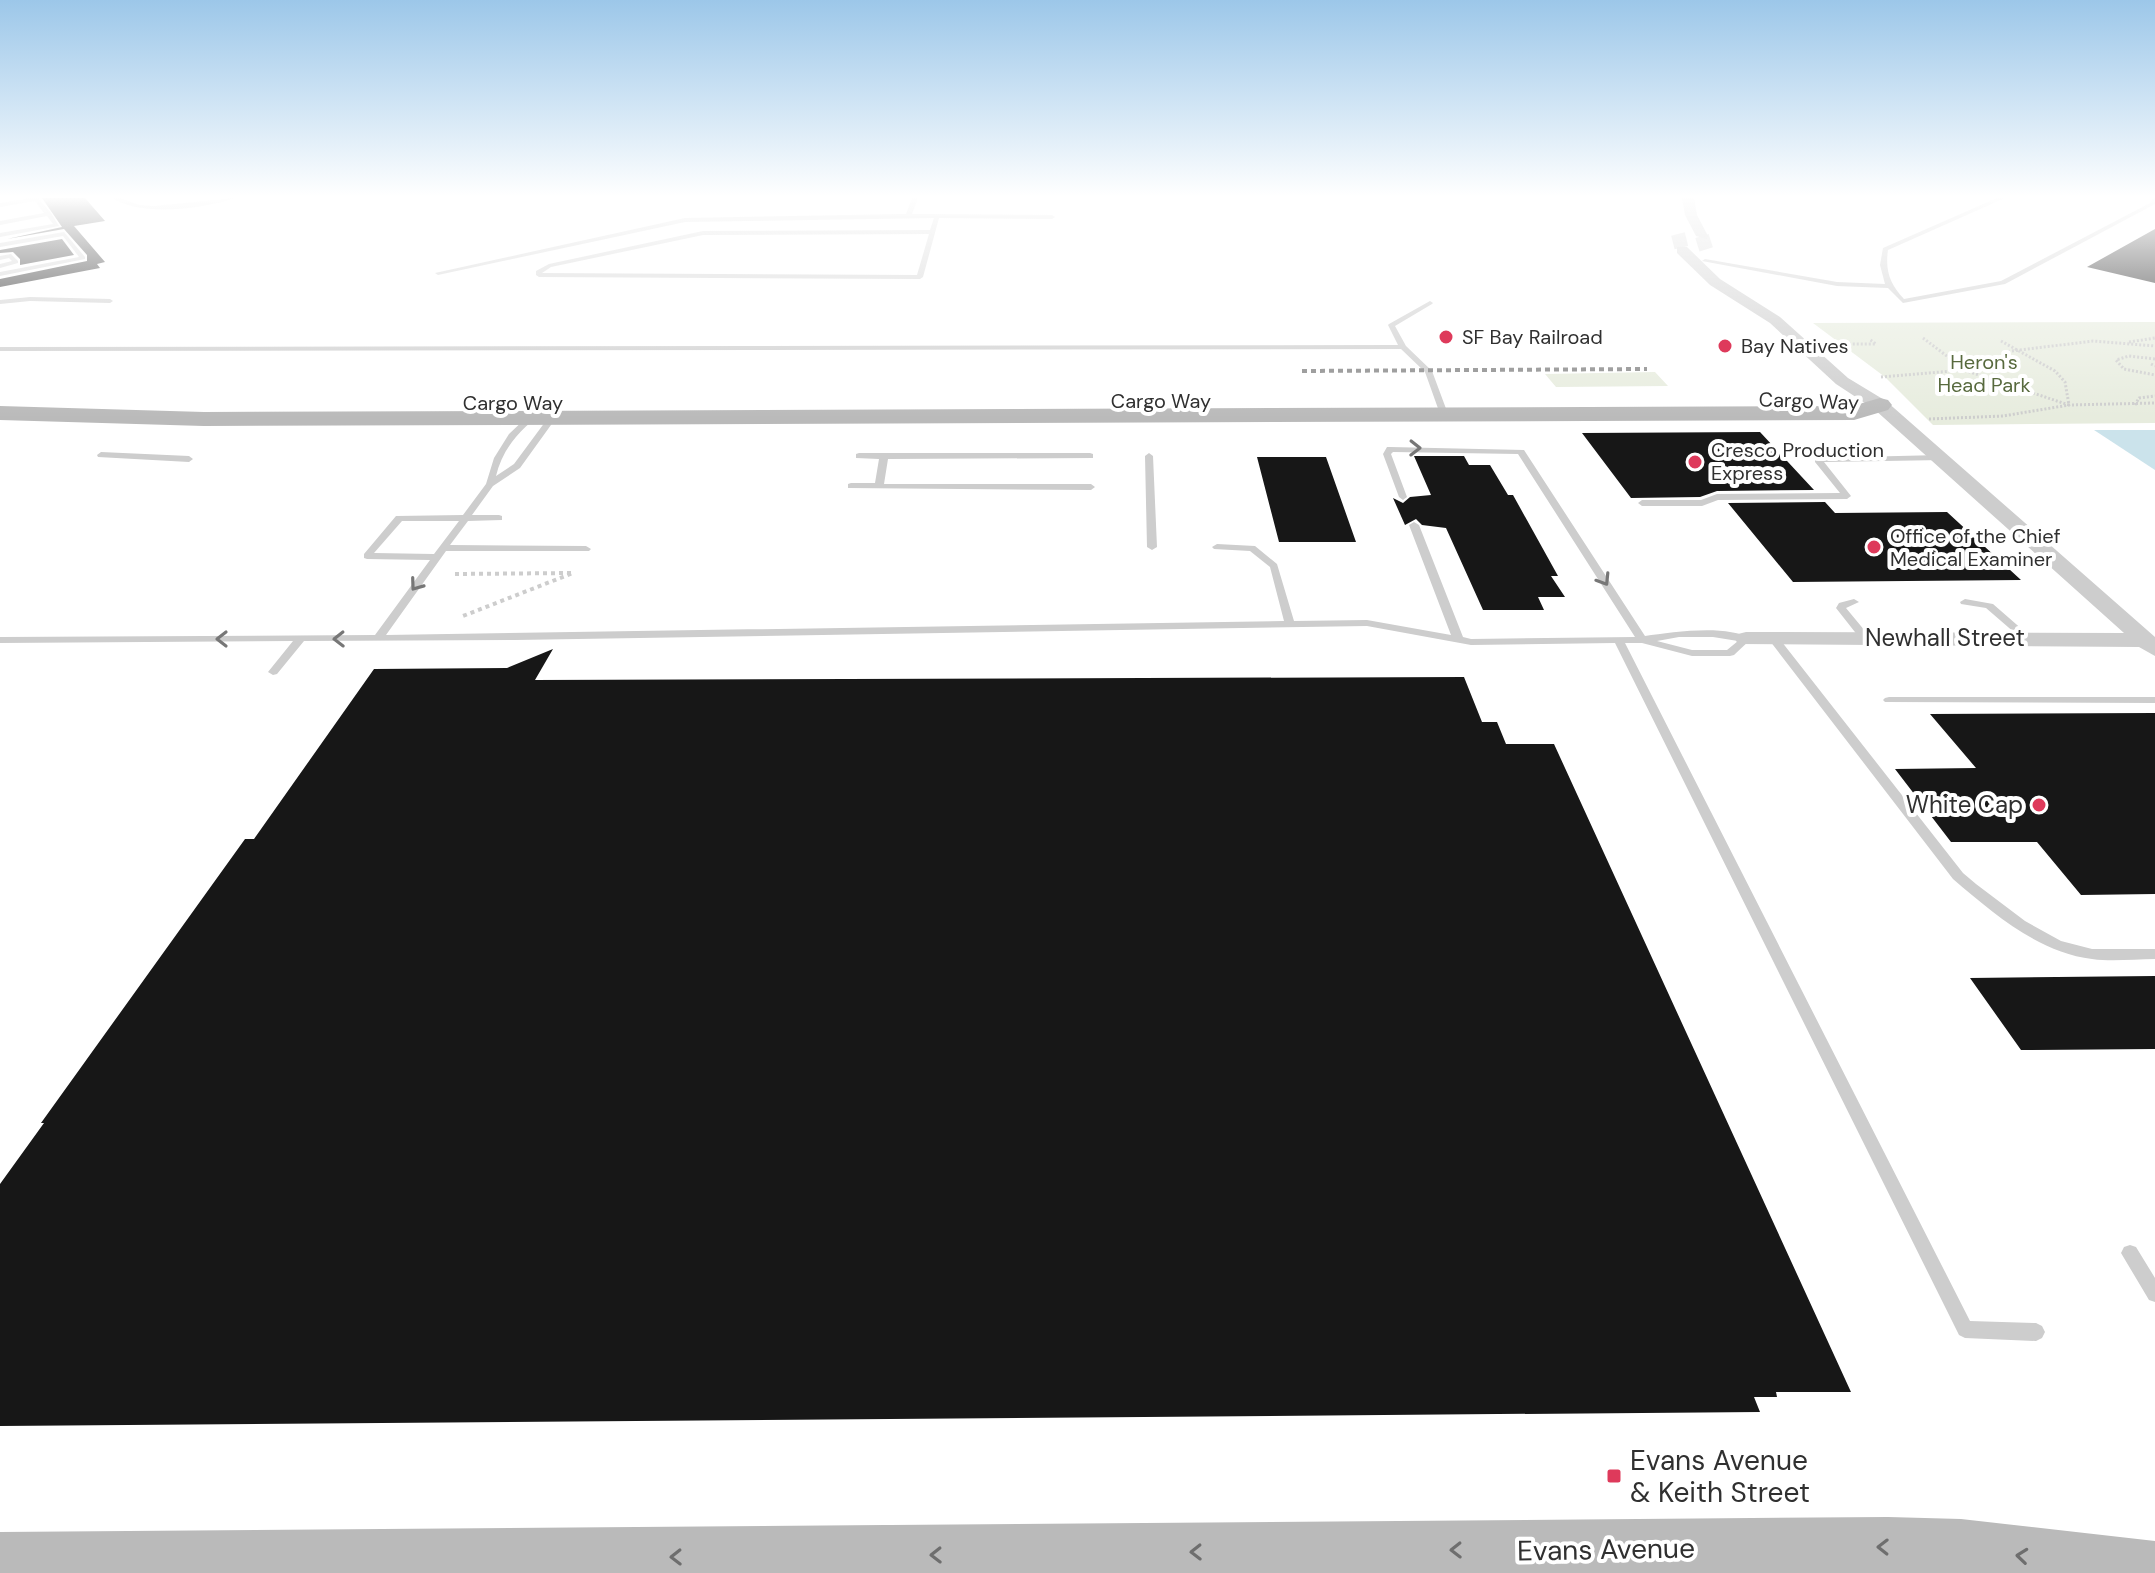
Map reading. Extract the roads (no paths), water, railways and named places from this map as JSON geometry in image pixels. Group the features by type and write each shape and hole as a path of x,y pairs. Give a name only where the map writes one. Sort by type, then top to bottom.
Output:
{"main road":[{"name":"Cargo Way","path":"0,397 553,410 1441,407 1854,413 1880,405"},
{"name":"Cargo Way","path":"0,413 176,419 526,418 553,410"},
{"name":"Evans Avenue","path":"0,1563 1537,1561 1888,1547 1961,1550 2155,1572"}],"street":[{"path":"1710,271 1715,282 1775,320 1842,381 1880,405 2149,644"},
{"name":"Newhall Street","path":"1746,639 2027,638 2149,644"}],"lane":[{"path":"438,273 445,271"},
{"path":"539,271 539,275 920,277 922,271"},
{"path":"1761,271 1837,284 1887,286"},
{"path":"1883,271 1887,286 1903,301 2003,283 2025,271"},
{"path":"0,302 30,299 110,301"},
{"path":"1430,303 1391,325 1403,347 1428,371 1441,407"},
{"path":"0,349 1403,347"},
{"path":"378,638 490,484 517,466 553,410"},
{"path":"490,484 493,466 526,418"},
{"path":"1403,497 1387,454 1390,449 1521,452 1642,640 1692,653 1730,653 1746,639"},
{"path":"101,455 189,459"},
{"path":"859,456 1090,456"},
{"path":"879,486 884,456"},
{"path":"1149,456 1152,547"},
{"path":"1642,503 1702,503 1717,497 1847,496 1818,460 1940,458"},
{"path":"851,486 1091,487"},
{"path":"499,518 399,518 367,556 586,549"},
{"path":"1414,525 1458,639"},
{"path":"1217,547 1252,548 1274,566 1290,624"},
{"path":"1854,602 1841,608 1866,639"},
{"path":"1965,602 1989,606 2027,638"},
{"path":"0,640 300,639 1367,623 1471,642 1619,641 1679,634 1713,634 1746,639"},
{"path":"273,672 300,639"},
{"path":"1774,639 1958,876 1995,907 2035,932 2089,954 2155,954"},
{"path":"1619,641 1965,1329 2036,1332"},
{"path":"1889,700 2155,700"},
{"path":"2130,1253 2155,1294"}],"water":[{"path":"2094,430 2155,430 2155,470"}],"railway":[{"path":"1302,371 1647,369"}],"place":[{"name":"SF Bay Railroad","path":"1446,337"},
{"name":"Bay Natives","path":"1725,346"},
{"name":"Cresco Production Express","path":"1695,462"},
{"name":"Office of the Chief Medical Examiner","path":"1874,547"},
{"name":"White Cap","path":"2039,805"},
{"name":"Evans Avenue & Keith Street","path":"1614,1476"}],"park label":[{"name":"Heron's Head Park","path":"1984,374"}]}
